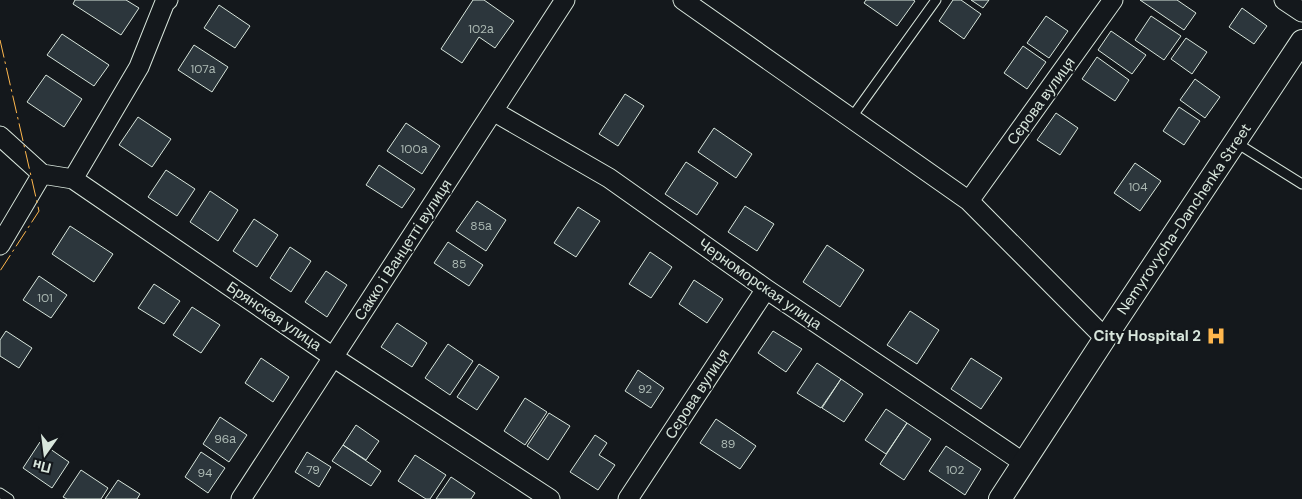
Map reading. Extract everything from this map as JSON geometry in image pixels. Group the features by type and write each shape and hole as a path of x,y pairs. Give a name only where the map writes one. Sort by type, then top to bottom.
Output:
{"street":[{"path":"73,179 140,67 165,2 168,0"},
{"name":"Сакко і Ванцетті вулиця","path":"241,499 566,0"},
{"path":"683,0 969,201 1105,338"},
{"name":"Сєрова вулиця","path":"969,201 1113,0"},
{"path":"1284,0 1302,12"},
{"name":"Nemyrovycha-Danchenka Street","path":"1000,499 1302,41"},
{"name":"Черноморская улица","path":"493,111 609,178 766,289 1024,463"},
{"path":"0,136 42,174 0,245"},
{"name":"Брянская улица","path":"42,174 73,179 333,357 550,499"},
{"name":"Сєрова вулиця","path":"628,499 766,289"}],"lane":[{"path":"852,117 936,0"},
{"path":"1235,142 1302,184"},
{"path":"0,493 9,499"}],"building":[{"path":"75,0 126,0 139,8 121,35 73,4"},
{"path":"473,0 484,0 514,21 495,48 479,37 462,63 441,49"},
{"path":"866,0 915,1 897,26 864,3"},
{"path":"953,0 961,0 981,14 964,39 939,21"},
{"path":"971,0 989,0 983,8"},
{"path":"1140,0 1177,0 1196,13 1184,30"},
{"path":"219,5 250,26 235,48 204,28"},
{"path":"1242,8 1267,26 1254,44 1229,27"},
{"path":"1046,16 1068,31 1049,58 1027,43"},
{"path":"1151,16 1181,36 1164,60 1135,40"},
{"path":"1111,31 1146,55 1132,74 1098,50"},
{"path":"62,34 109,65 94,86 47,55"},
{"path":"1186,38 1207,52 1192,74 1171,59"},
{"path":"194,45 228,67 212,92 178,70"},
{"path":"1023,46 1046,62 1027,89 1004,73"},
{"path":"1097,57 1129,80 1115,101 1082,79"},
{"path":"46,75 82,99 64,127 27,102"},
{"path":"1195,79 1220,97 1205,118 1180,100"},
{"path":"625,94 644,106 618,146 599,134"},
{"path":"1179,107 1200,121 1184,145 1163,131"},
{"path":"1056,113 1078,128 1060,155 1037,140"},
{"path":"138,117 171,139 152,167 119,145"},
{"path":"406,123 440,146 422,174 387,151"},
{"path":"714,128 752,154 736,178 698,152"},
{"path":"686,162 718,183 697,215 665,194"},
{"path":"1135,163 1161,181 1140,211 1114,193"},
{"path":"379,165 415,189 402,208 366,185"},
{"path":"166,170 195,189 177,216 148,197"},
{"path":"210,191 238,210 218,241 190,222"},
{"path":"477,201 506,220 486,251 456,231"},
{"path":"745,206 774,224 757,251 728,232"},
{"path":"578,207 600,221 576,257 554,243"},
{"path":"254,219 278,235 257,267 233,251"},
{"path":"70,226 113,254 94,282 52,254"},
{"path":"448,242 483,265 469,286 434,263"},
{"path":"827,245 864,270 840,307 803,282"},
{"path":"290,247 311,261 291,292 270,278"},
{"path":"650,252 672,267 651,298 629,284"},
{"path":"326,271 347,285 327,317 305,302"},
{"path":"39,276 67,295 51,318 23,300"},
{"path":"694,280 723,299 707,323 679,304"},
{"path":"154,284 180,301 164,324 138,308"},
{"path":"192,307 220,325 201,353 173,335"},
{"path":"910,311 939,330 917,364 887,345"},
{"path":"397,323 427,343 412,367 381,347"},
{"path":"6,331 32,348 19,368 0,356 0,340"},
{"path":"773,331 802,349 786,372 758,353"},
{"path":"448,344 473,361 450,395 425,378"},
{"path":"261,358 289,377 273,402 245,383"},
{"path":"971,358 1002,378 981,409 951,389"},
{"path":"817,363 841,379 821,408 797,393"},
{"path":"479,364 499,377 477,410 457,397"},
{"path":"638,370 664,388 651,408 625,391"},
{"path":"841,379 863,394 844,422 822,408"},
{"path":"525,398 547,412 525,445 504,431"},
{"path":"886,409 907,423 886,454 865,440"},
{"path":"549,413 570,426 548,460 527,446"},
{"path":"220,417 247,435 229,462 203,444"},
{"path":"716,419 756,446 740,469 700,443"},
{"path":"907,423 931,439 904,480 880,464"},
{"path":"356,425 379,441 366,460 343,445"},
{"path":"595,435 607,443 599,455 615,465 598,490 570,472"},
{"path":"40,442 69,462 52,488 23,468"},
{"path":"343,445 381,471 371,486 332,461"},
{"path":"946,446 981,469 965,495 929,471"},
{"path":"201,452 225,468 208,493 185,477"},
{"path":"307,452 331,467 319,487 295,472"},
{"path":"415,455 446,475 430,499 426,499 398,481"},
{"path":"81,470 108,488 101,499 67,499 63,497"},
{"path":"451,477 475,493 471,499 436,499"},
{"path":"118,480 140,494 137,499 105,499"}],"power":[{"path":"0,40 39,211 0,271"}],"place":[{"name":"City Hospital 2","path":"1216,336"}]}
